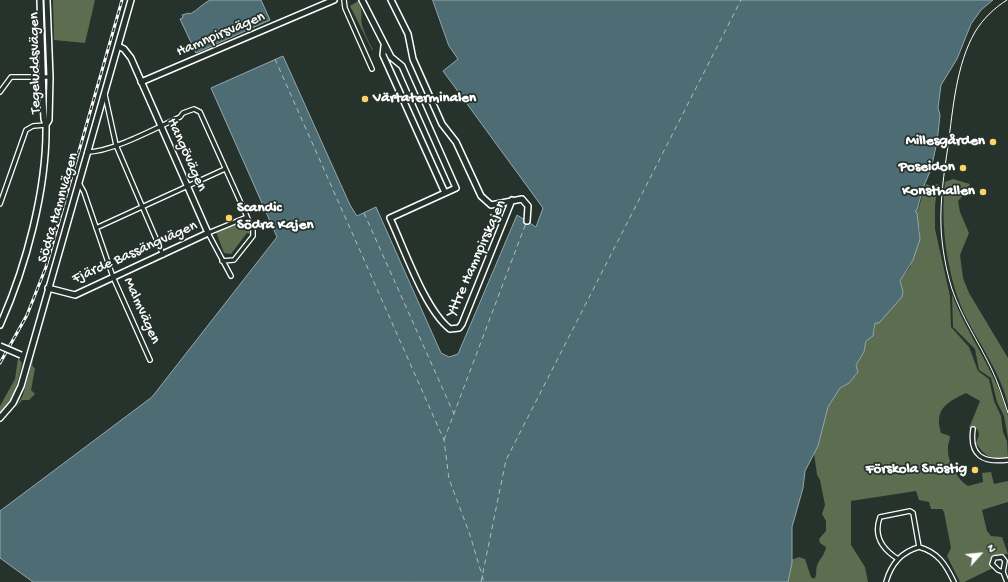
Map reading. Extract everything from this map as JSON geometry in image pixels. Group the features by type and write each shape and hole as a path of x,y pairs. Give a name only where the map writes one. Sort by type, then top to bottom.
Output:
{"main road":[{"name":"Tegeluddsvägen","path":"0,325 12,295 39,202 45,162 46,125 44,119 40,0"},
{"name":"Tegeluddsvägen","path":"46,125 49,120 50,76 47,0"},
{"name":"Södra Hamnvägen","path":"0,418 10,409 17,397 131,0"},
{"name":"Hamnpirsvägen","path":"141,82 334,0"},
{"path":"362,0 384,46 391,57 402,66 456,188 445,193 383,55 384,46"},
{"path":"391,0 408,34 413,58 442,124 456,142 481,196 489,204 494,205 512,200"},
{"name":"Hangövägen","path":"118,46 127,52 208,234"},
{"name":"Yttre Hamnpirskajen","path":"445,193 390,218 428,303 442,322 454,330 459,328 462,324 512,200 519,199 526,203 529,210 527,221"},
{"name":"Fjärde Bassängvägen","path":"48,288 75,295 208,234"},
{"path":"0,346 28,358"}],"street":[{"path":"344,0 345,8 372,69"},
{"path":"0,92 11,77 50,76"},
{"path":"105,92 116,145 163,255"},
{"path":"87,152 101,151 116,145 180,117 183,113 194,109 200,112 253,230 253,236 234,260 222,261"},
{"path":"0,204 26,130 32,126 46,125"},
{"path":"96,228 225,169"},
{"name":"Malmvägen","path":"79,182 84,192 113,277 150,360"},
{"path":"208,234 247,217"},
{"name":"Hangövägen","path":"208,234 231,276"},
{"path":"973,429 971,441 977,454 988,460 1008,460"},
{"path":"898,559 883,547 877,529 880,517 910,511 913,513 919,547"},
{"path":"886,582 898,559 903,554 919,547 930,551 939,557 954,582"},
{"path":"1003,572 998,570 992,564 994,558 998,556 1002,557 1005,561 1003,572 1007,582"}],"green space":[{"path":"53,0 95,0 85,43 54,40"},
{"path":"358,1 361,8 362,25 373,50 350,6"},
{"path":"953,179 970,184 968,190 958,201 960,212 969,233 960,255 963,278 969,293 1008,358 1008,405 1001,382 967,319 954,287 944,234 945,182"},
{"path":"926,184 931,186 938,184 935,205 935,229 950,296 951,327 969,347 978,371 989,379 994,401 1001,416 1003,432 1007,441 1008,458 993,458 982,452 976,443 979,435 978,430 975,428 969,428 980,401 966,393 953,400 943,408 939,418 939,425 941,433 950,436 948,446 949,458 960,479 964,483 968,486 983,482 982,473 991,472 994,484 1008,481 1008,502 982,510 987,531 991,536 1002,537 1008,554 995,555 990,559 993,568 964,582 960,582 947,556 951,548 944,512 942,509 931,509 929,502 919,500 916,491 851,501 851,545 865,567 868,582 788,582 791,560 799,557 805,559 811,577 814,579 816,576 816,568 826,547 820,543 819,539 826,531 826,521 822,514 825,505 820,480 817,475 814,453 818,446 828,407 840,388 849,383 858,372 856,365 864,352 866,341 875,329 875,323 903,291 900,281 910,267 920,239 920,231 915,212 918,210"},
{"path":"244,220 249,226 250,234 247,233 231,254 224,253 216,232"},
{"path":"952,294 966,325 997,384 1008,416 1008,438 1004,416 997,402 991,378 979,370 975,349 953,327"},
{"path":"18,358 22,363 17,383 9,402 0,413 0,406 15,379"},
{"path":"34,359 32,365 35,369 31,390 35,394 29,400 22,400 17,406 23,395 32,363"}],"water":[{"path":"210,0 261,0 270,20 196,53 180,19 183,18 182,15 190,14"},
{"path":"433,0 993,0 981,10 971,24 957,59 941,85 938,108 940,115 937,142 931,169 923,188 917,210 915,211 917,213 920,239 913,260 900,281 903,291 902,297 879,323 875,323 873,336 866,341 864,352 856,365 858,372 849,383 840,388 828,407 818,446 805,471 803,488 792,527 792,563 788,582 33,582 0,558 0,511 152,397 277,237 211,88 283,56 350,205 357,216 376,207 441,353 449,357 458,354 517,215 536,227 543,208 443,71 458,59 449,46"}],"ferry route":[{"path":"481,582 506,460 741,0"},
{"path":"275,59 444,440 449,479 470,535 484,582"},
{"path":"364,213 454,414"},
{"path":"444,440 526,223"}],"tram line":[{"path":"1007,0 993,10 978,27 963,59 954,102 944,176 941,217 943,251 952,289 965,320 994,373 1008,413"}],"railway":[{"path":"0,363 27,315 46,267 122,0"}],"place":[{"name":"Värtaterminalen","path":"365,99"},
{"name":"Millesgården","path":"993,142"},
{"name":"Poseidon","path":"963,168"},
{"name":"Konsthallen","path":"983,192"},
{"name":"Scandic Södra Kajen","path":"229,218"},
{"name":"Förskola Snöstig","path":"975,470"}]}
